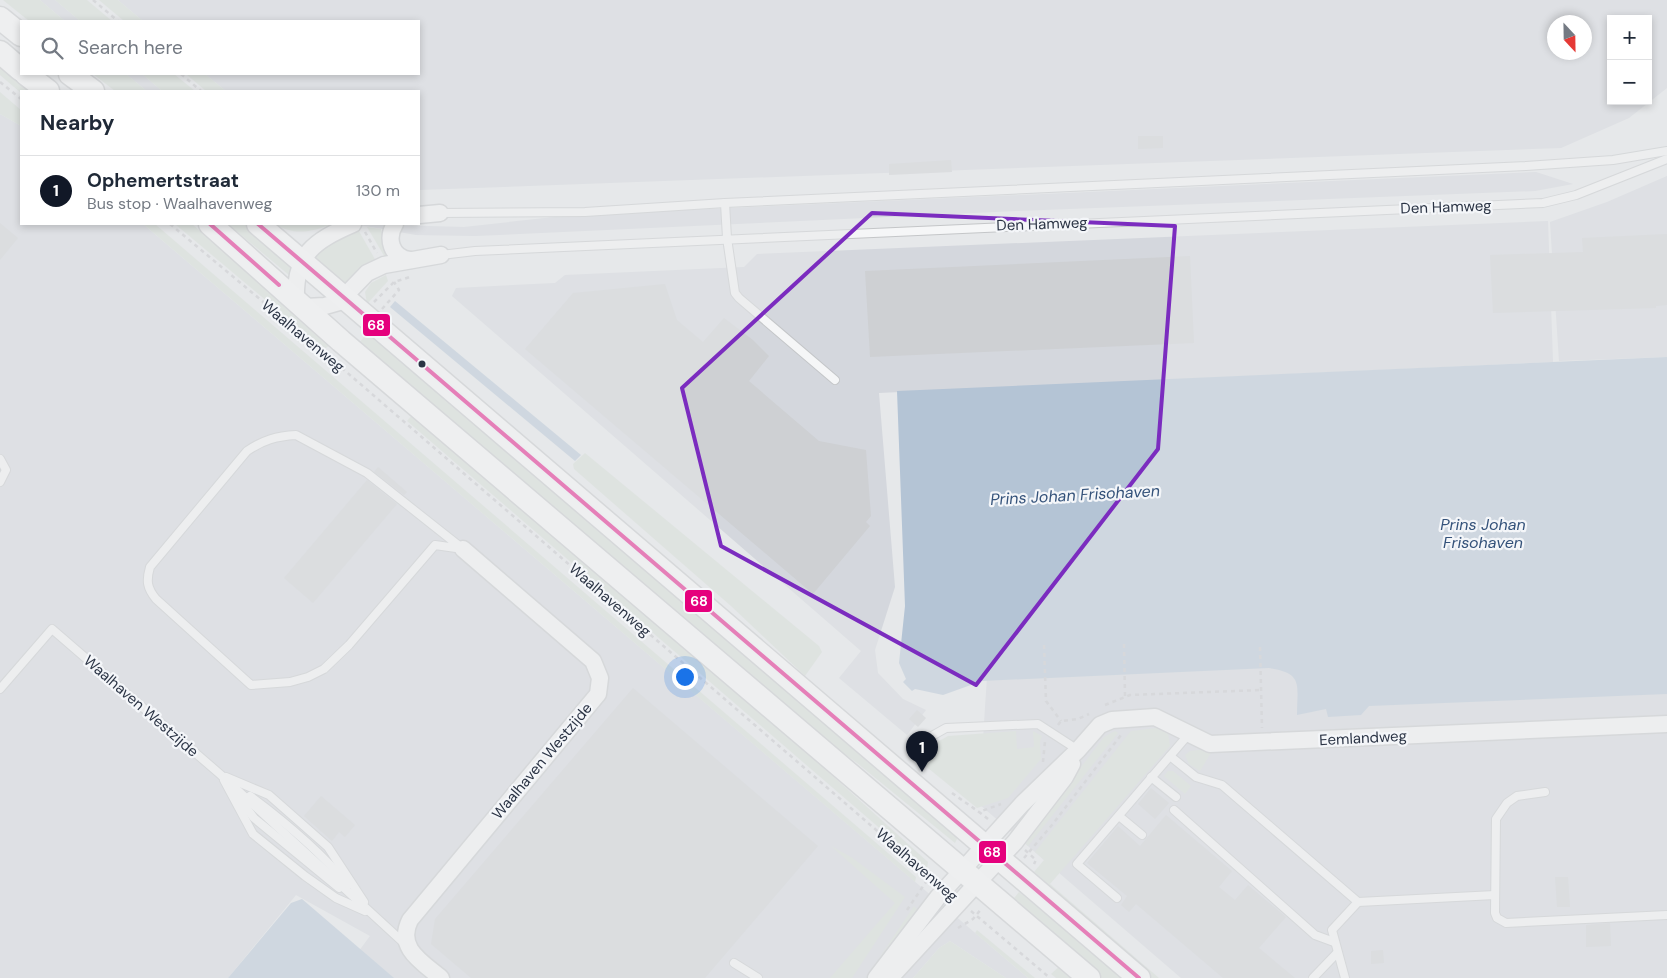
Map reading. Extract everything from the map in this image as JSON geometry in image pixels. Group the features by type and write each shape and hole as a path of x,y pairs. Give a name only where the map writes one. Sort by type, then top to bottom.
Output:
{"street":[{"path":"0,18 20,34"},
{"path":"0,52 20,69"},
{"path":"27,75 47,90"},
{"path":"71,75 92,90"},
{"name":"Waalhavenweg","path":"211,225 300,304 1089,978"},
{"path":"259,225 1139,978"},
{"path":"300,304 297,284 302,260 308,250 318,242 351,225"},
{"path":"394,225 390,233 392,246 398,255 410,260"},
{"path":"277,240 298,244 318,242"},
{"name":"Den Hamweg","path":"300,304 325,306 339,302 367,273 384,265 442,255"},
{"name":"Waalhaven Westzijde","path":"441,978 410,951 406,945 405,936 410,920 598,694 600,678 593,661 463,549"},
{"name":"Eemlandweg","path":"977,883 1015,842 1065,777 1078,750 1100,725 1112,720 1159,718 1188,735 1210,744 1667,724"},
{"path":"876,978 944,889 977,883"},
{"path":"890,978 977,883"}],"lane":[{"path":"428,214 585,212 724,202 1526,166 1613,160 1667,151"},
{"name":"Den Hamweg","path":"442,255 475,251 727,238 1543,203 1576,194 1667,159"},
{"path":"724,202 732,284 738,298 835,380"},
{"path":"296,435 367,473 463,549 435,545 349,645 324,669 308,677 276,684 251,684 156,600 150,592 146,580 150,567 246,451 258,443 277,436 296,435"},
{"path":"0,459 6,470 0,482"},
{"name":"Waalhaven Westzijde","path":"0,690 52,629 221,774 406,945"},
{"path":"930,738 946,728 1038,724 1078,750"},
{"path":"1117,898 1077,864 1188,735"},
{"path":"1170,756 1196,777 1222,786 1358,902 1495,895"},
{"path":"221,774 253,834 304,876 336,898 372,914"},
{"path":"221,774 268,795 328,847 372,914"},
{"path":"1152,777 1176,797"},
{"path":"1545,792 1517,796 1507,803 1496,819 1495,895 1497,918 1506,922 1667,915"},
{"path":"1174,810 1315,935 1334,942"},
{"path":"1118,816 1142,835"},
{"path":"1345,978 1332,930 1358,902"},
{"path":"1313,978 1337,952"},
{"path":"734,963 758,978"}],"path":[{"path":"93,0 117,20"},
{"path":"182,75 200,90"},
{"path":"0,82 20,98"},
{"name":"Waalhavenweg","path":"171,225 328,356 944,889"},
{"path":"1124,644 1125,696"},
{"path":"1044,645 1046,701 1061,721"},
{"path":"1260,647 1262,742"},
{"path":"998,859 1052,825 1133,719"},
{"path":"947,789 979,812"},
{"path":"976,915 977,883"},
{"name":"Waalhavenweg","path":"960,902 1050,978"}],"highlighted area":[{"path":"872,213 1175,226 1158,449 976,685 721,546 682,388"}],"shaded area":[{"path":"3,0 40,0 64,20 28,20"},
{"path":"40,0 55,0 79,20 64,20"},
{"path":"55,0 87,0 111,20 79,20"},
{"path":"99,0 118,0 142,20 123,20"},
{"path":"118,0 1667,0 1667,88 1652,100 1652,15 1607,15 1607,105 1645,105 1629,118 1561,148 420,190 420,90 225,90 206,75 420,75 420,20 142,20"},
{"path":"0,64 32,90 20,90 20,92 0,75"},
{"path":"94,75 127,75 146,90 114,90"},
{"path":"127,75 143,75 161,90 146,90"},
{"path":"143,75 175,75 194,90 161,90"},
{"path":"187,75 206,75 225,90 205,90"},
{"path":"0,92 20,109 20,125 0,114"},
{"path":"0,114 20,125 20,225 144,225 1028,978 1006,978 950,941 939,948 913,978 374,978 353,959 370,936 296,895 228,978 0,978"},
{"path":"1536,172 1573,184 1535,191 1016,211 475,236 416,235 360,225 464,227 572,215"},
{"path":"1667,176 1667,357 1559,361 1550,222 1607,202"},
{"path":"1548,221 1553,362 879,393 895,587 875,650 878,673 903,699 926,710 907,735 839,678 861,651 452,296 456,288 555,283 565,275 744,267 757,254"},
{"path":"144,225 156,225 916,877 915,882"},
{"path":"176,225 193,225 332,344 324,349"},
{"path":"229,225 247,225 292,262 290,276"},
{"path":"278,225 328,225 303,232 282,228"},
{"path":"356,226 376,261 358,269 342,286 310,258"},
{"path":"367,227 381,229 386,259"},
{"path":"386,275 388,281 367,304 365,292 371,283"},
{"path":"371,329 958,837 955,843 857,763 802,723 357,345"},
{"path":"414,413 763,713 928,862 927,869 407,421"},
{"path":"585,453 819,646 822,652 805,676 731,606 574,469 573,464"},
{"path":"1667,609 1667,978 1181,978 979,804 990,629"},
{"path":"1157,728 1168,733 1170,746 1050,884 1159,978 1152,978 1034,872 1044,860 1035,852 1131,731"},
{"path":"1667,728 1212,751 1200,771 1189,764 1185,755 1190,751 1198,750"},
{"path":"1016,731 1017,749 1034,747 1033,731 1042,736 1040,742 1041,759 1008,798 977,808 923,764 921,759 932,745 948,736"},
{"path":"1115,731 1118,733 1028,846 1024,842 1104,737"},
{"path":"1168,771 1173,771 1191,786 1185,794 1164,776"},
{"path":"831,846 851,857 905,897 852,978 830,978 895,903"},
{"path":"1019,892 1124,978 1102,978 1011,902"},
{"path":"914,906 918,910 870,978 866,978"},
{"path":"977,930 1035,978 1028,978 975,933"},
{"path":"950,941 1006,978 913,978 939,948"},
{"path":"1062,964 1079,978 1056,978 1051,974"}],"water":[{"path":"395,301 581,455 575,461 390,307"},
{"name":"Prins Johan Frisohaven","path":"1667,357 1667,694 1369,706 1361,715 1328,717 1326,709 1297,715 1296,682 1288,673 1269,668 982,681 943,695 915,689 912,691 903,682 906,679 899,663 905,606 897,391"},
{"path":"302,899 394,978 228,978 291,903"}],"building":[{"path":"1138,136 1163,136 1163,148 1138,149"},
{"path":"951,160 952,172 889,175 889,164"},
{"path":"0,223 18,238 0,260"},
{"path":"1667,234 1667,305 1656,306 1656,308 1493,313 1490,255 1583,252 1582,238"},
{"path":"1190,256 1194,343 870,357 865,271"},
{"path":"665,284 677,320 703,342 724,318 753,340 769,356 749,381 819,441 866,450 871,516 866,522 870,526 813,594 525,349 573,293"},
{"path":"378,467 407,492 404,495 374,472"},
{"path":"367,480 397,504 313,603 284,578"},
{"path":"633,688 818,846 705,978 471,978 431,944 435,919"},
{"path":"917,710 926,718 918,727 909,719"},
{"path":"1151,788 1169,803 1155,819 1138,804"},
{"path":"321,796 355,825 345,837 339,832 332,841 304,816"},
{"path":"1166,815 1232,871 1219,887 1235,900 1248,885 1286,917 1259,948 1295,978 1223,978 1136,904 1129,912 1121,905 1127,896 1087,863 1118,826 1140,846"},
{"path":"1555,877 1568,877 1570,907 1557,907"},
{"path":"1610,923 1611,946 1586,947 1586,925"},
{"path":"1383,950 1384,963 1371,964 1371,951"}],"transit line":[{"name":"68","path":"211,225 279,285"},
{"name":"68","path":"259,225 1139,978"}],"place":[{"name":"Ophemertstraat","path":"922,772"}]}
